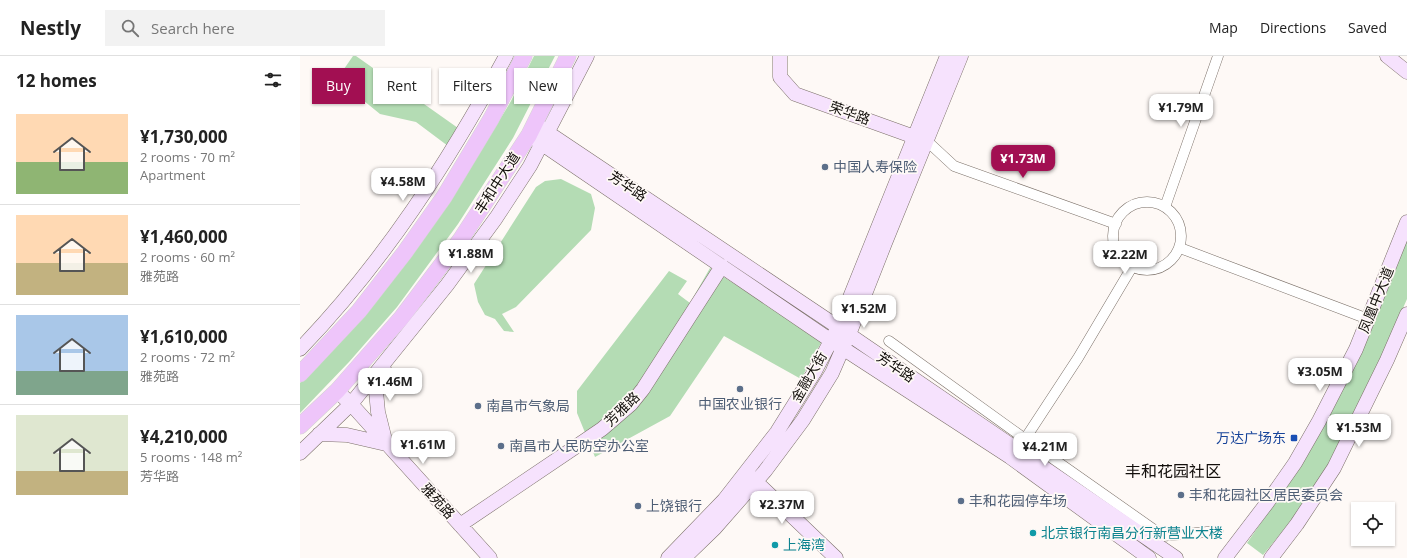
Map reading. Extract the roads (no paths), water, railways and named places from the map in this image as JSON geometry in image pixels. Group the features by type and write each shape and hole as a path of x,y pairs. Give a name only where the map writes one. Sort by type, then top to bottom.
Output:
{"main road":[{"path":"300,374 359,311 405,252 439,203 491,119 524,56"},
{"name":"丰和中大道","path":"300,426 337,391 402,317 539,134 568,56"}],"street":[{"path":"313,360 300,348 326,321 403,225 474,115 506,56"},
{"path":"300,453 351,404 447,285 496,218 530,166 539,134 587,56"},
{"name":"荣华路","path":"780,56 780,77 795,94 921,139"},
{"name":"金融大街","path":"921,139 947,56"},
{"name":"金融大街","path":"668,558 724,500 751,477 803,420 832,372 843,348 844,330 921,139 961,56"},
{"path":"1165,207 1218,56"},
{"path":"1387,56 1407,72"},
{"path":"1391,56 1407,61"},
{"name":"芳华路","path":"539,134 722,266 830,340 1010,457 1149,558"},
{"name":"芳华路","path":"539,134 1022,445 1176,558"},
{"path":"921,139 954,166 1116,224"},
{"path":"1142,203 1154,203 1165,207 1178,220 1182,239 1180,248 1174,258 1165,265 1155,269 1143,270 1132,267 1124,261 1116,249 1114,234 1116,224 1122,214 1136,205 1142,203"},
{"name":"凤凰中大道","path":"1227,557 1267,504 1295,463 1319,421 1356,348 1407,222"},
{"path":"1180,248 1368,319"},
{"name":"芳雅路","path":"460,525 602,429 631,404 643,389 722,266"},
{"path":"1022,445 1078,358 1132,267"},
{"path":"1271,558 1297,524 1334,468 1387,360 1407,314"},
{"name":"金融大街","path":"684,558 715,528 751,477 815,371 830,340 844,330"},
{"path":"889,341 1022,445 1164,536 1218,531"},
{"path":"319,434 347,435 386,444 378,412 376,391 386,361"},
{"name":"雅苑路","path":"337,391 351,404 490,558"},
{"path":"751,477 836,558"}],"place":[{"name":"中国人寿保险","path":"825,167"},
{"name":"中国农业银行","path":"740,389"},
{"name":"南昌市气象局","path":"478,406"},
{"name":"万达广场东","path":"1294,438"},
{"name":"南昌市人民防空办公室","path":"501,446"},
{"name":"丰和花园社区居民委员会","path":"1181,495"},
{"name":"丰和花园停车场","path":"961,501"},
{"name":"上饶银行","path":"638,506"},
{"name":"北京银行南昌分行新营业大楼","path":"1033,533"},
{"name":"上海湾","path":"775,545"}],"district":[{"name":"丰和花园社区","path":"1173,471"}]}
